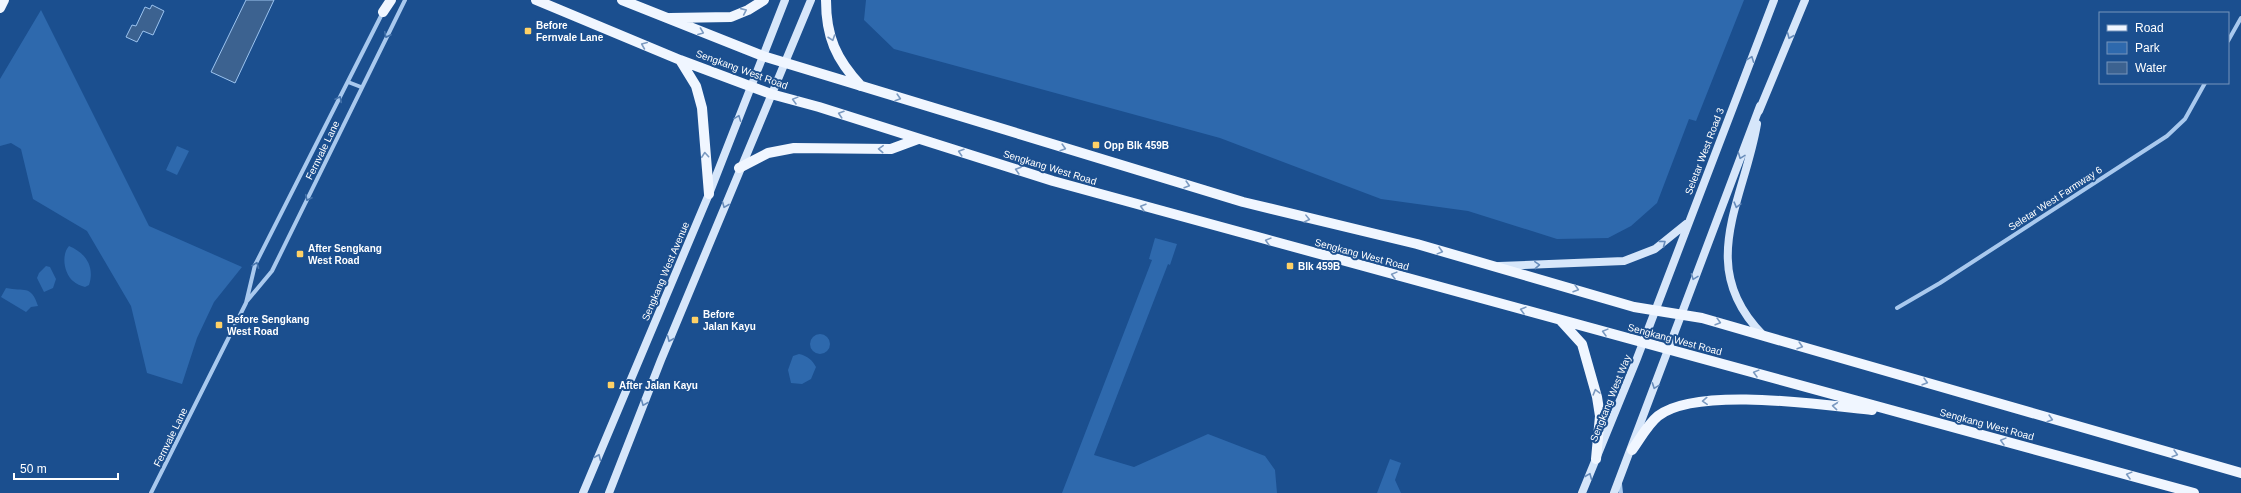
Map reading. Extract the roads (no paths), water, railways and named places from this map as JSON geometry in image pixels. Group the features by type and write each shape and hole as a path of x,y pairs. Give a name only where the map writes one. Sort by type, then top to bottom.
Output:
{"main road":[{"path":"0,8 4,0"},
{"path":"383,12 385,0"},
{"path":"383,12 391,0"},
{"name":"Sengkang West Road","path":"536,0 680,60 771,94 819,106 918,139 1098,194 2194,493"},
{"name":"Sengkang West Road","path":"622,0 664,18 784,63 1242,202 1498,266 1634,307 1702,318 2241,473"},
{"path":"664,18 731,17 764,0"},
{"name":"Sengkang West Avenue","path":"583,493 709,194 784,0"},
{"path":"609,493 660,360 739,168 811,0"},
{"path":"826,0 826,17 830,37 844,67 861,86"},
{"name":"Seletar West Road 3","path":"1655,310 1687,223 1774,0"},
{"path":"1614,493 1632,450 1680,314 1760,106 1805,0"},
{"path":"680,60 696,86 702,108 709,194"},
{"path":"1760,106 1755,139 1728,236 1727,266 1732,286 1747,319 1763,335"},
{"path":"739,168 768,153 802,148 891,149 918,139"},
{"path":"1498,266 1624,261 1655,248 1687,223"},
{"name":"Sengkang West Way","path":"1582,493 1655,310"},
{"path":"1561,320 1582,344 1597,397 1600,416 1596,459"},
{"path":"1632,450 1658,416 1677,406 1700,401 1789,401 1901,413"}],"street":[{"name":"Fernvale Lane","path":"246,302 272,271 405,0"},
{"name":"Fernvale Lane","path":"151,493 246,302 255,265 383,12"},
{"path":"2229,39 2241,18"},
{"path":"348,82 361,87"},
{"name":"Seletar West Farmway 6","path":"1897,308 1940,283 2167,136 2185,119 2204,84"},
{"path":"1619,480 1621,493"}],"water":[{"path":"246,0 274,0 235,83 211,72"},
{"path":"152,5 164,11 153,35 143,31 137,42 126,37 132,25 136,26 145,7 150,9"}],"place":[{"name":"Before Fernvale Lane","path":"528,31"},
{"name":"Opp Blk 459B","path":"1096,145"},
{"name":"After Sengkang West Road","path":"300,254"},
{"name":"Blk 459B","path":"1290,266"},
{"name":"Before Jalan Kayu","path":"695,320"},
{"name":"Before Sengkang West Road","path":"219,325"},
{"name":"After Jalan Kayu","path":"611,385"}]}
